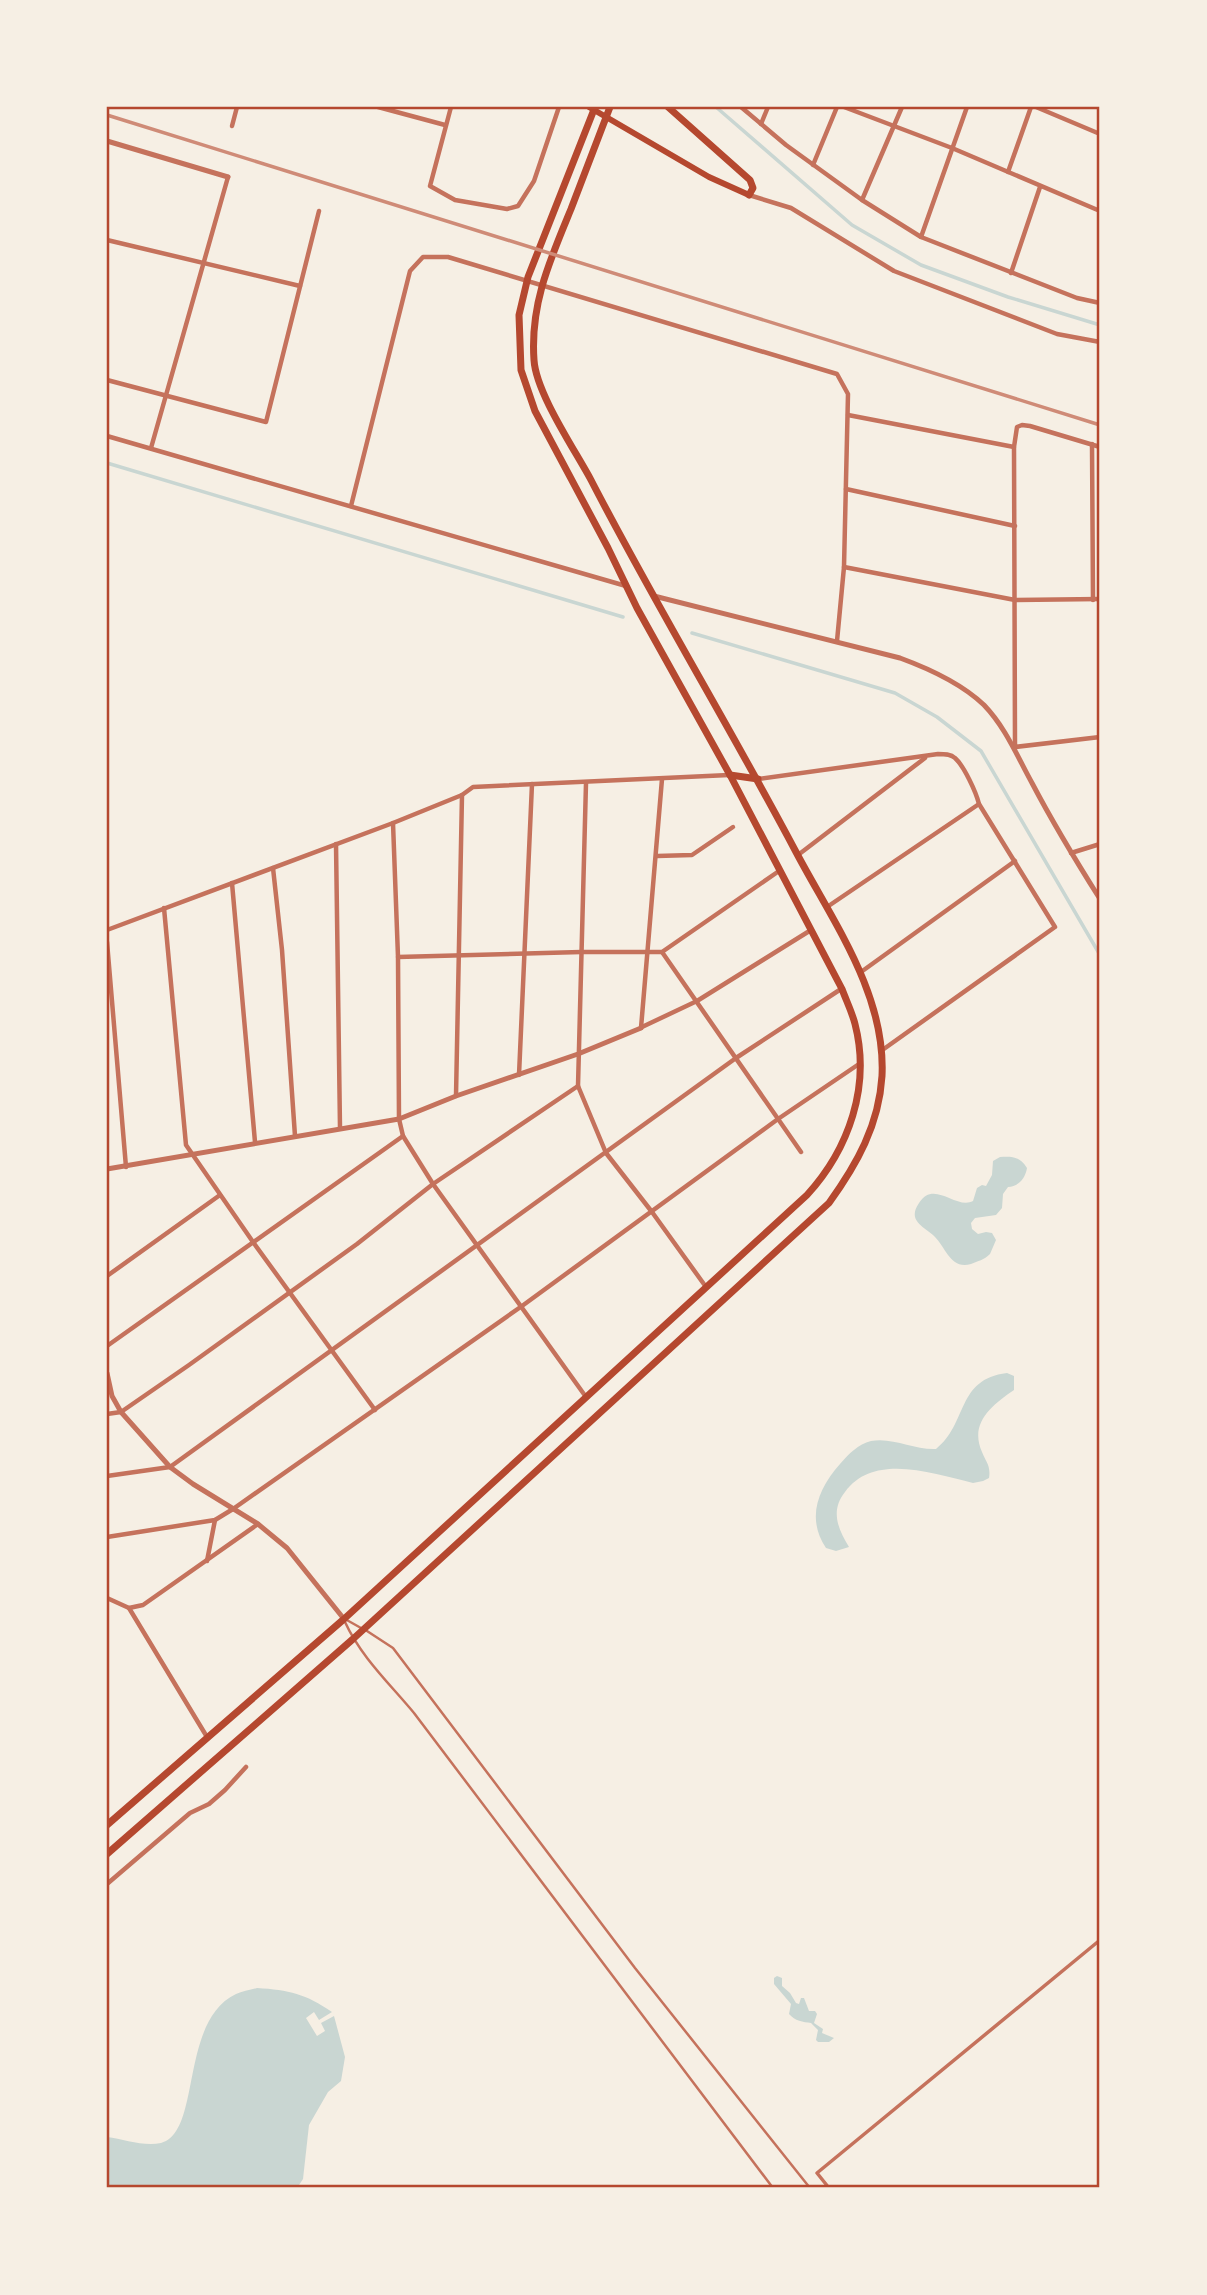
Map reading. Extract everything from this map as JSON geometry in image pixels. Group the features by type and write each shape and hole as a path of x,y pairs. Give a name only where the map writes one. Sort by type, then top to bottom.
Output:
{"main road":[{"path":"107,1825 344,1619 807,1195 825,1175 852,1121 858,1096 860,1064 855,1025 842,989 535,411 521,370 519,315 528,277 592,107 709,177 749,195 753,188 750,180 736,166 667,107"},
{"path":"107,1854 353,1639 829,1203 865,1147 877,1114 882,1075 881,1052 877,1022 861,972 758,779 548,403 534,364 534,322 542,282 611,107"},
{"path":"730,775 758,779"}],"street":[{"path":"232,126 237,107"},
{"path":"378,107 446,125"},
{"path":"451,107 430,186 455,200 507,209 518,206 534,181 559,107"},
{"path":"741,107 813,165 920,237 1077,298 1100,303"},
{"path":"761,124 768,107"},
{"path":"813,165 837,107"},
{"path":"844,107 952,148 1100,211"},
{"path":"862,200 902,107"},
{"path":"920,237 968,107"},
{"path":"1008,173 1033,107 1100,134"},
{"path":"107,141 228,177 151,448"},
{"path":"1011,273 1040,187"},
{"path":"749,195 791,208 894,271 1057,334 1100,342"},
{"path":"107,380 266,422 318,211"},
{"path":"107,240 300,286"},
{"path":"351,506 410,271 423,257 448,257 837,374 848,394 844,567 837,641"},
{"path":"848,415 1014,447"},
{"path":"1015,747 1014,447 1017,427 1022,425 1100,447"},
{"path":"107,436 627,586"},
{"path":"1092,444 1093,600"},
{"path":"846,489 1015,526"},
{"path":"844,567 1015,600 1100,600"},
{"path":"654,596 900,658 929,669 960,687 984,705 1015,747 1030,780 1100,899"},
{"path":"1015,747 1100,737"},
{"path":"758,779 947,754 955,758 976,793 979,804 1055,927 881,1052"},
{"path":"798,855 927,756"},
{"path":"107,930 393,823 462,795 473,787 730,775"},
{"path":"641,1028 662,779"},
{"path":"586,783 578,1086 606,1153 706,1287"},
{"path":"519,1076 532,784"},
{"path":"456,1096 462,795"},
{"path":"827,908 979,804"},
{"path":"393,823 398,957 399,1119 404,1136 433,1184 586,1396"},
{"path":"657,856 692,855 733,827"},
{"path":"1071,853 1100,844"},
{"path":"336,845 340,1128"},
{"path":"861,972 1015,861"},
{"path":"273,868 282,950 295,1136"},
{"path":"398,957 662,952 780,870"},
{"path":"232,883 255,1142"},
{"path":"164,908 186,1145 376,1410"},
{"path":"107,1170 192,1153 399,1119 456,1096 578,1054 641,1028 697,1001 811,930"},
{"path":"107,942 126,1167"},
{"path":"662,952 801,1152"},
{"path":"107,1476 170,1467 737,1058 842,989"},
{"path":"107,1537 215,1520 233,1509 522,1306 778,1119 860,1064"},
{"path":"107,1414 121,1412 357,1244 433,1184 578,1086"},
{"path":"107,1346 404,1136"},
{"path":"107,1276 220,1195"},
{"path":"107,1373 112,1396 121,1412 170,1467 258,1524 287,1548 344,1619"},
{"path":"206,1562 215,1520"},
{"path":"130,1608 143,1605 258,1524"},
{"path":"107,1598 130,1608 207,1737"},
{"path":"107,1884 190,1813 217,1797 246,1767"},
{"path":"829,2188 817,2173 1100,1940"}],"lane":[{"path":"344,1619 393,1648 635,1968 810,2188"},
{"path":"344,1619 353,1639 414,1713 773,2188"}],"shaded area":[{"path":"1000,1157 1019,1159 1027,1168 1025,1175 1021,1181 1008,1187 1003,1194 1002,1208 996,1215 975,1218 971,1223 972,1229 978,1234 992,1233 996,1240 990,1254 971,1264 958,1264 919,1223 916,1210 925,1196 931,1194 959,1202 973,1201 977,1188 986,1186 992,1175 993,1161"},
{"path":"1007,1373 1014,1376 1014,1390 985,1416 978,1432 982,1452 989,1467 989,1478 973,1483 905,1469 872,1472 857,1480 840,1499 837,1520 849,1547 836,1551 826,1548 817,1526 817,1504 826,1483 850,1453 866,1442 879,1440 936,1449 946,1439 964,1404 979,1384 991,1377"},
{"path":"774,1978 782,1978 782,1986 796,2003 799,2004 801,1998 804,1998 809,2011 815,2011 817,2014 814,2023 823,2029 822,2033 834,2038 829,2042 818,2042 818,2030 811,2023 796,2020 789,2014 791,2004 774,1984"},
{"path":"257,1988 297,1994 332,2012 319,2020 314,2012 306,2018 317,2036 325,2031 321,2023 334,2016 345,2057 341,2081 328,2092 309,2125 303,2179 297,2188 107,2188 107,2137 154,2144 174,2135 182,2119 206,2027 218,2008 236,1994"}],"waterway":[{"path":"716,107 852,225 921,265 1008,297 1100,325"},
{"path":"107,463 623,617"},
{"path":"692,633 895,693 937,717 981,751 1100,955"}],"railway":[{"path":"107,115 1100,425"}]}
